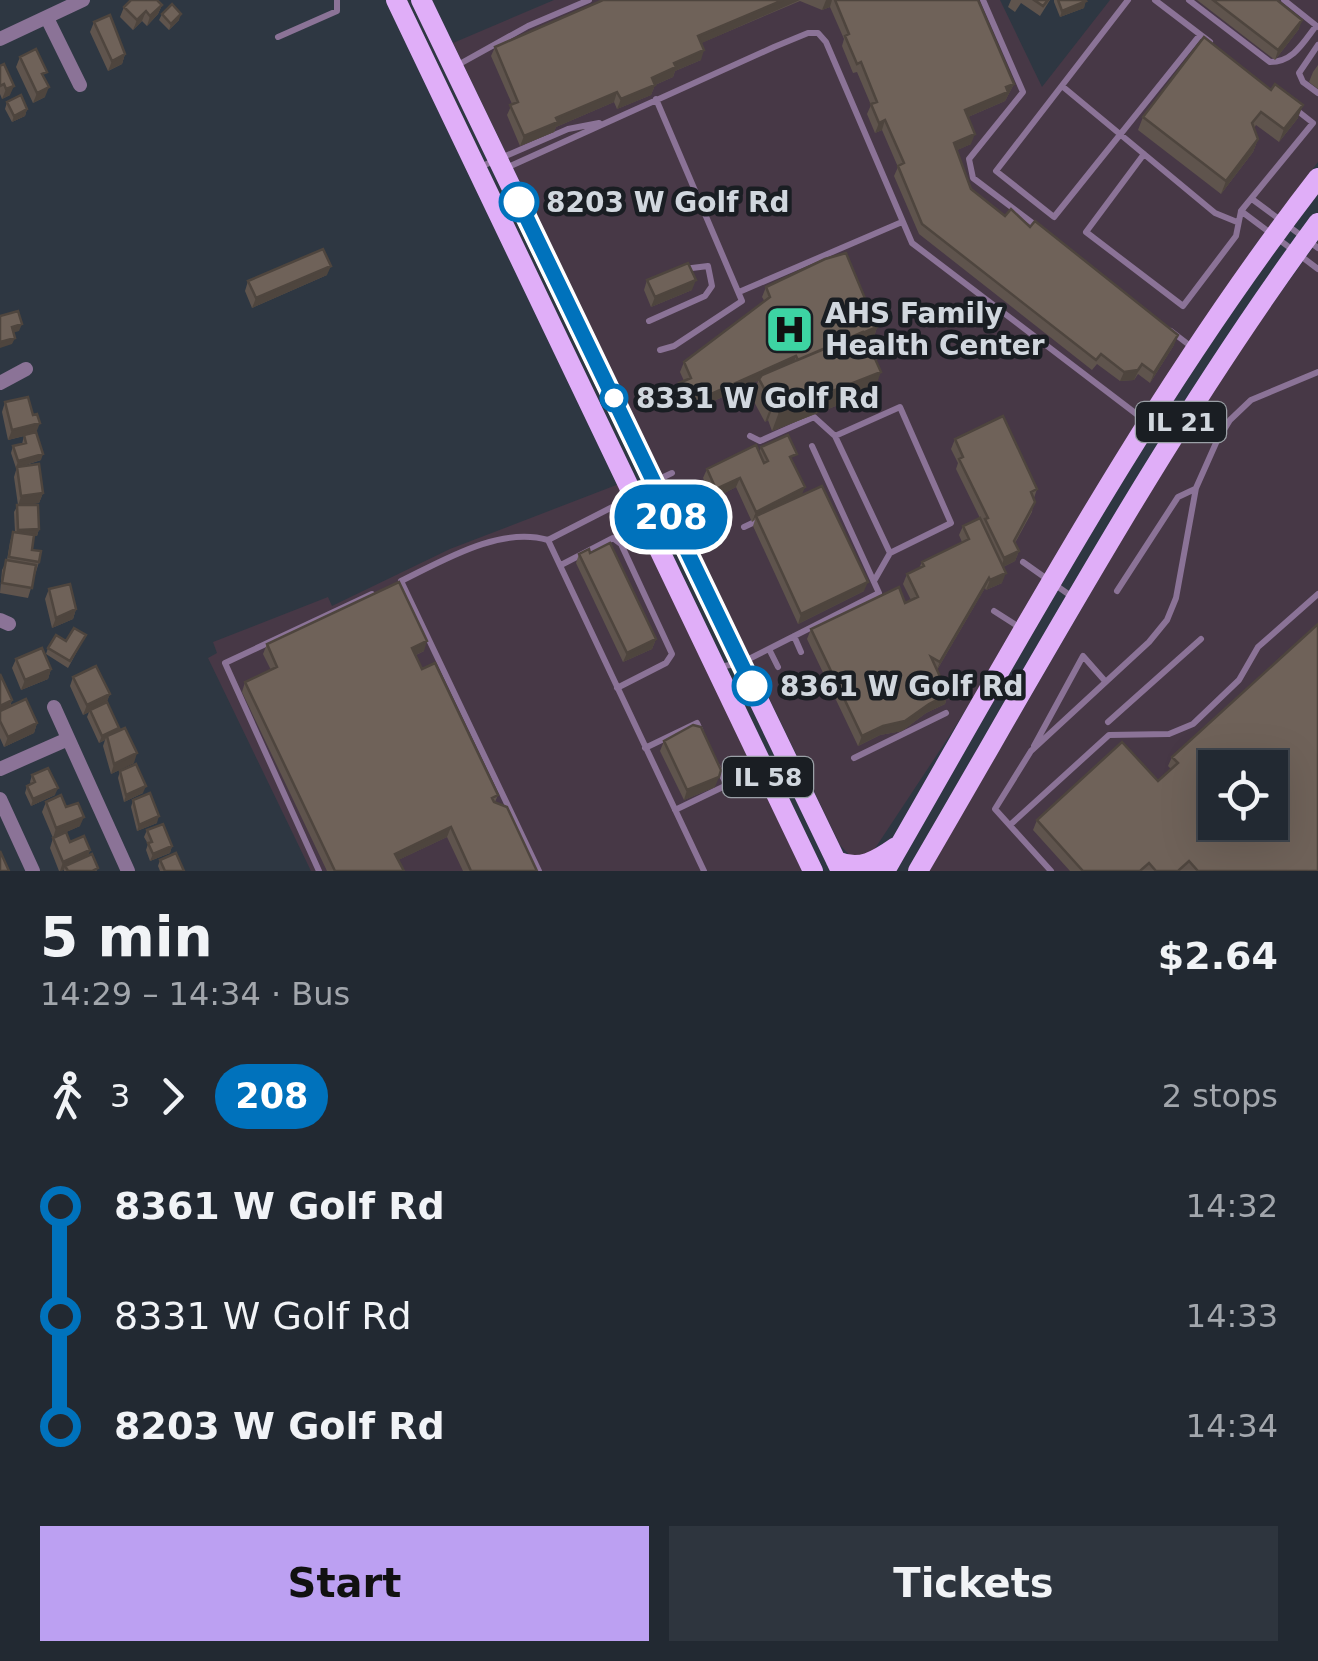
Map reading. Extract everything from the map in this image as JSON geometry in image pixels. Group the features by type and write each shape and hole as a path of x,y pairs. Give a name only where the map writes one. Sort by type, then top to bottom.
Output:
{"main road":[{"name":"IL 58","path":"396,0 813,871"},
{"name":"IL 58","path":"421,0 663,477 741,664 839,866"},
{"name":"IL 21","path":"885,871 1148,423 1195,349 1318,178"},
{"name":"IL 21","path":"918,871 1191,407 1310,241"},
{"path":"839,866 865,866 901,843"}],"street":[{"path":"0,39 83,0"},
{"path":"47,18 80,85"},
{"path":"0,384 26,369"},
{"path":"54,707 128,871"},
{"path":"0,769 68,739"},
{"path":"0,799 33,871"}],"lane":[{"path":"278,37 337,10 337,0"},
{"path":"454,67 528,26 589,0"},
{"path":"983,0 1023,92 969,159 973,178 1040,230"},
{"path":"1128,0 996,171 1054,216 1200,34"},
{"path":"1155,0 1214,46"},
{"path":"1189,0 1270,62 1291,57 1317,27 1284,0"},
{"path":"476,168 501,164 590,131 600,123 808,33 818,33 826,42 913,244 1148,423"},
{"path":"1318,44 1299,73 1318,93"},
{"path":"1062,86 1214,213 1237,222"},
{"path":"656,99 742,301 674,346 660,350"},
{"path":"1144,154 1086,232 1183,306 1236,236 1241,211 1313,123 1285,101"},
{"path":"1252,199 1279,229 1310,241"},
{"path":"1241,211 1310,241"},
{"path":"739,292 902,222"},
{"path":"1310,241 1318,269"},
{"path":"649,321 705,296 712,286 708,266 674,273"},
{"path":"1169,330 1195,349"},
{"path":"1032,751 1167,620 1176,598 1196,488 1216,443 1244,404 1318,372"},
{"path":"835,436 900,407 951,523 890,553 874,581"},
{"path":"750,436 760,441 814,417 835,436 890,553"},
{"path":"719,675 879,592 812,446"},
{"path":"813,494 830,486"},
{"path":"1117,591 1178,497 1196,488"},
{"path":"539,871 400,581 502,538 527,534 548,540 633,496"},
{"path":"744,527 778,511"},
{"path":"562,565 613,538 621,544 672,654 666,663 617,688"},
{"path":"548,540 704,871"},
{"path":"1024,562 1076,599"},
{"path":"319,871 224,662 383,589"},
{"path":"1010,825 1109,735 1169,734 1193,724 1239,680 1258,647 1318,594"},
{"path":"994,611 1025,631"},
{"path":"794,636 802,652"},
{"path":"1108,722 1201,639"},
{"path":"769,649 778,667"},
{"path":"1051,871 995,809 1032,751 1083,656 1106,681"},
{"path":"719,675 741,664"},
{"path":"854,758 946,713"},
{"path":"645,748 697,723 704,738"},
{"path":"675,810 726,785 712,754"}],"shaded area":[{"path":"554,0 1000,0 1042,87 1110,0 1318,0 1318,162 1253,248 950,735 868,859 853,859 840,845 453,43"},
{"path":"1318,241 1318,871 929,871 1136,515 1240,349"},
{"path":"619,484 802,871 311,871 208,658 217,653 213,642 328,597 332,606 450,549"}],"building":[{"path":"131,0 157,0 162,5 150,16 146,11 137,20 124,7"},
{"path":"603,0 783,0 698,36 704,50 652,78 655,85 621,99 617,92 524,136 510,105 518,102 495,47"},
{"path":"835,0 978,0 1014,84 1006,87 1008,92 965,110 975,134 954,143 971,189 1005,216 1011,209 1030,227 1035,221 1178,335 1154,373 1142,364 1138,370 1124,372 1101,354 1096,360 922,224 898,166 904,163 885,120 879,123 871,104 877,102 861,62 857,64 845,36 849,34"},
{"path":"1058,0 1085,0 1086,1 1062,11"},
{"path":"1213,0 1277,0 1302,20 1278,50"},
{"path":"172,4 181,14 171,24 162,14"},
{"path":"110,15 125,54 112,61 94,22"},
{"path":"1204,37 1271,90 1275,84 1303,105 1284,129 1261,112 1252,123 1258,139 1226,181 1143,117"},
{"path":"36,49 49,87 37,93 20,57"},
{"path":"4,64 14,86 6,89 4,84 0,86 0,66"},
{"path":"21,95 27,109 14,116 7,102"},
{"path":"323,249 331,266 256,298 248,281"},
{"path":"846,253 877,327 798,360 796,356 700,399 696,391 684,396 679,383 691,378 684,362 770,297 766,287"},
{"path":"688,263 696,280 655,297 647,280"},
{"path":"18,311 22,324 12,327 15,338 0,342 0,316"},
{"path":"863,332 881,372 779,412 759,379 762,375"},
{"path":"28,397 33,415 37,414 40,423 12,430 5,402"},
{"path":"1003,416 1037,489 1031,492 1035,502 1014,541 1019,551 1004,558 959,459 963,457 955,439"},
{"path":"36,432 43,454 18,461 13,446 26,443 24,435"},
{"path":"788,435 797,454 790,457 805,487 756,512 740,478 716,489 707,469 756,445 764,463 768,461 761,447"},
{"path":"39,464 43,493 21,496 17,467"},
{"path":"822,486 868,582 801,614 756,516"},
{"path":"17,505 38,505 39,529 18,530"},
{"path":"980,518 1006,573 989,578 940,662 931,657 948,694 905,721 862,736 811,629 899,587 905,603 918,597 907,574 924,566 922,562 969,539 963,526"},
{"path":"13,532 34,535 32,550 41,551 39,562 9,557"},
{"path":"610,543 656,639 627,653 579,554"},
{"path":"6,560 36,565 32,588 2,583"},
{"path":"399,582 427,641 412,648 422,669 435,663 498,795 492,798 507,807 537,871 471,871 451,827 395,854 404,871 335,871 245,682 277,667 267,644"},
{"path":"70,584 76,609 56,618 49,589"},
{"path":"1318,624 1318,871 1198,871 1189,861 1178,871 1156,871 1149,863 1140,871 1083,871 1037,820 1122,742 1158,781 1178,763 1172,757"},
{"path":"74,628 86,635 70,661 48,648 56,635 66,641"},
{"path":"42,648 51,669 25,680 16,659"},
{"path":"96,666 110,694 87,705 73,677"},
{"path":"0,674 12,700 0,706"},
{"path":"26,699 37,723 8,737 0,711"},
{"path":"107,702 119,728 102,736 90,710"},
{"path":"693,725 701,727 721,770 719,777 687,790 664,741"},
{"path":"125,728 137,753 114,764 107,736"},
{"path":"136,764 146,786 126,795 120,771"},
{"path":"48,768 58,788 33,799 27,786 35,782 32,775"},
{"path":"150,793 159,816 139,825 133,800"},
{"path":"61,795 66,807 78,803 84,817 56,828 46,802"},
{"path":"163,824 172,846 153,854 147,830"},
{"path":"66,832 70,842 84,836 90,850 63,862 53,838"},
{"path":"0,851 9,871 0,871"},
{"path":"176,853 184,871 165,871 160,860"},
{"path":"92,854 98,868 92,871 68,871 65,866"}],"bus line":[{"name":"208","path":"519,202 752,686"}],"place":[{"name":"8203 W Golf Rd","path":"519,202"},
{"name":"AHS Family Health Center","path":"790,329"},
{"name":"8331 W Golf Rd","path":"614,398"},
{"name":"8361 W Golf Rd","path":"752,686"}]}
